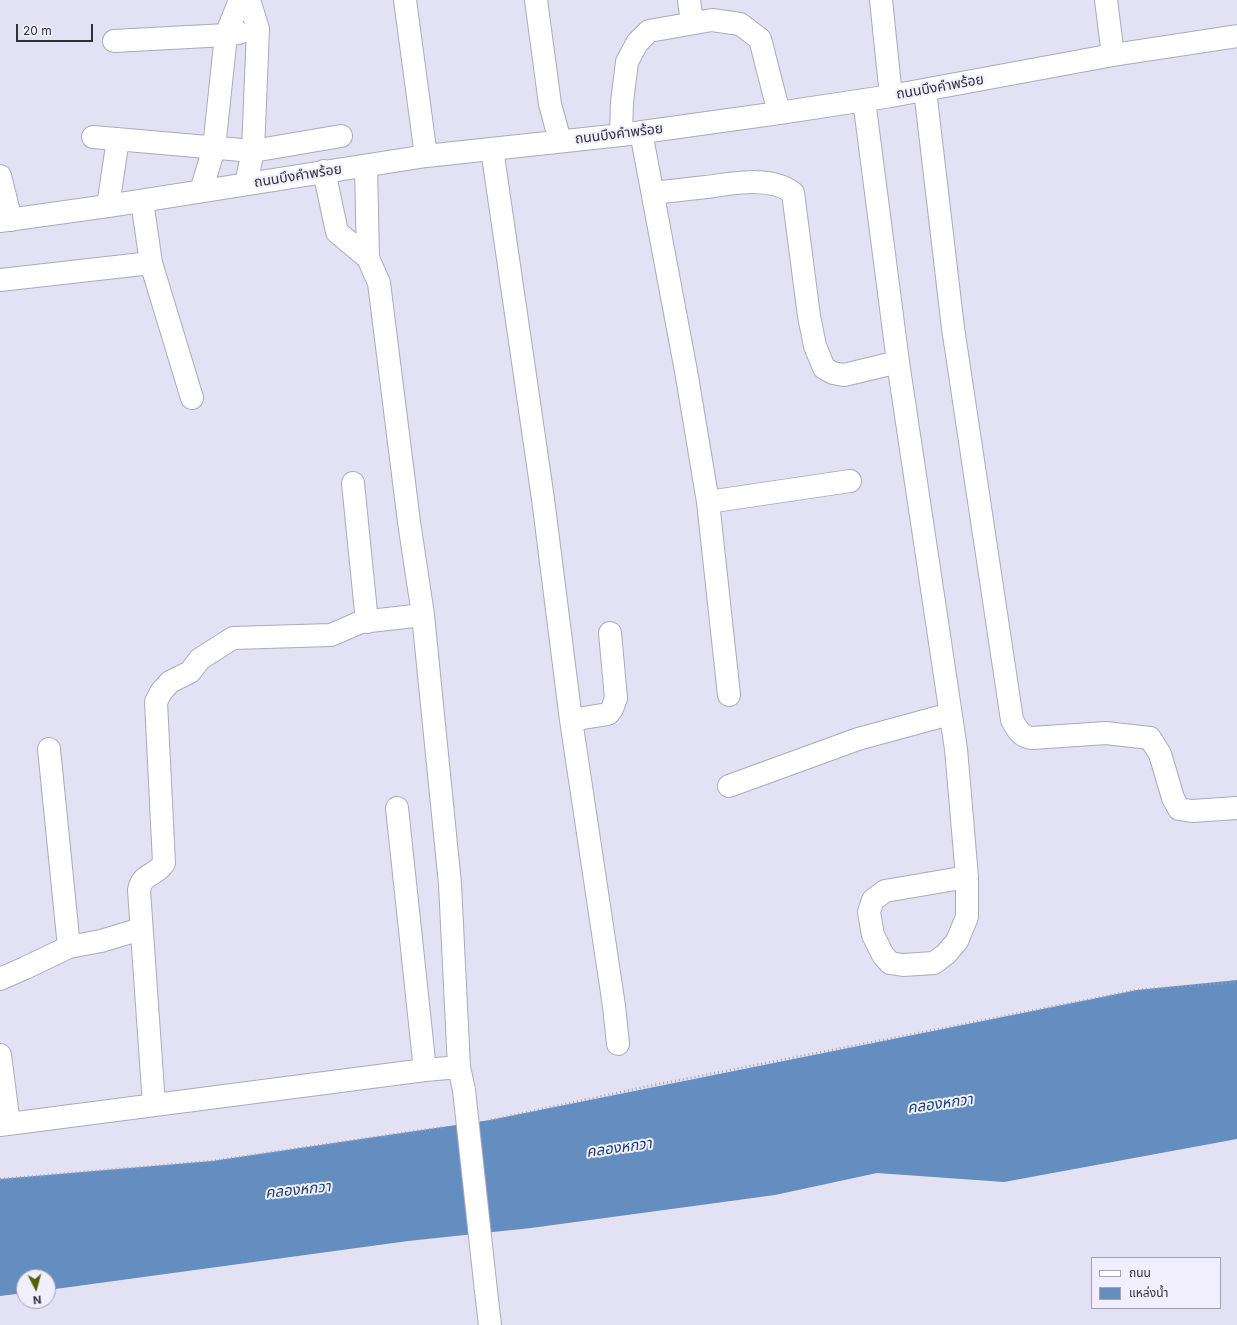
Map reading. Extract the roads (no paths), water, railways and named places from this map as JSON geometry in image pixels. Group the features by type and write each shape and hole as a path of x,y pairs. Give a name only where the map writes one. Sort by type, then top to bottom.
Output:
{"street":[{"path":"201,191 214,148 226,36 240,0"},
{"path":"246,184 253,151 258,29 249,0"},
{"path":"405,0 426,156"},
{"path":"536,0 550,104 560,141"},
{"path":"689,0 692,24"},
{"path":"880,0 891,96"},
{"path":"1106,0 1113,55"},
{"path":"729,695 708,502 686,371 653,193 631,133 622,102 627,62 637,43 649,31 712,20 740,24 760,40 779,113"},
{"path":"114,41 226,36 258,29"},
{"name":"ถนนบึงคำพร้อย","path":"6,221 426,156 631,133 779,113 891,96 1113,55 1237,36"},
{"path":"925,90 953,328 1012,720 1015,726 1025,737 1032,738 1106,733 1150,738 1160,754 1173,798 1179,809 1192,811 1237,808"},
{"path":"864,100 898,362 956,749 967,877 967,917 957,941 946,954 934,963 903,965 890,963 883,955 873,935 869,912 873,900 885,891 967,877"},
{"path":"94,138 253,151 341,136"},
{"path":"108,206 118,139"},
{"path":"492,149 543,499 571,720 614,1006 618,1044"},
{"path":"366,166 368,258 379,283 409,522 423,615 450,884 460,1067 464,1090 490,1325"},
{"path":"324,171 337,232 368,258"},
{"path":"0,176 6,221"},
{"path":"653,193 748,182 775,184 787,188 793,193 809,316 815,346 824,368 833,373 844,375 898,362"},
{"path":"142,201 151,263 192,398"},
{"path":"0,280 151,263"},
{"path":"708,502 850,481"},
{"path":"353,483 366,622"},
{"path":"154,1105 139,890 140,883 143,879 160,869 164,863 156,702 160,692 170,682 190,672 200,659 232,638 331,635 361,622 423,615"},
{"path":"571,720 608,714 612,708 616,698 610,633"},
{"path":"729,786 858,739 950,714"},
{"path":"48,749 68,947"},
{"path":"397,808 425,1070"},
{"path":"0,979 68,947 101,941 141,929"},
{"path":"0,1055 5,1125 425,1070 460,1067"}],"water":[{"name":"คลองหกวา","path":"1237,980 1237,1139 1004,1182 877,1173 775,1195 531,1228 408,1241 56,1289 56,1269 16,1269 16,1294 0,1296 0,1179 212,1161 490,1120 1137,990"}]}
